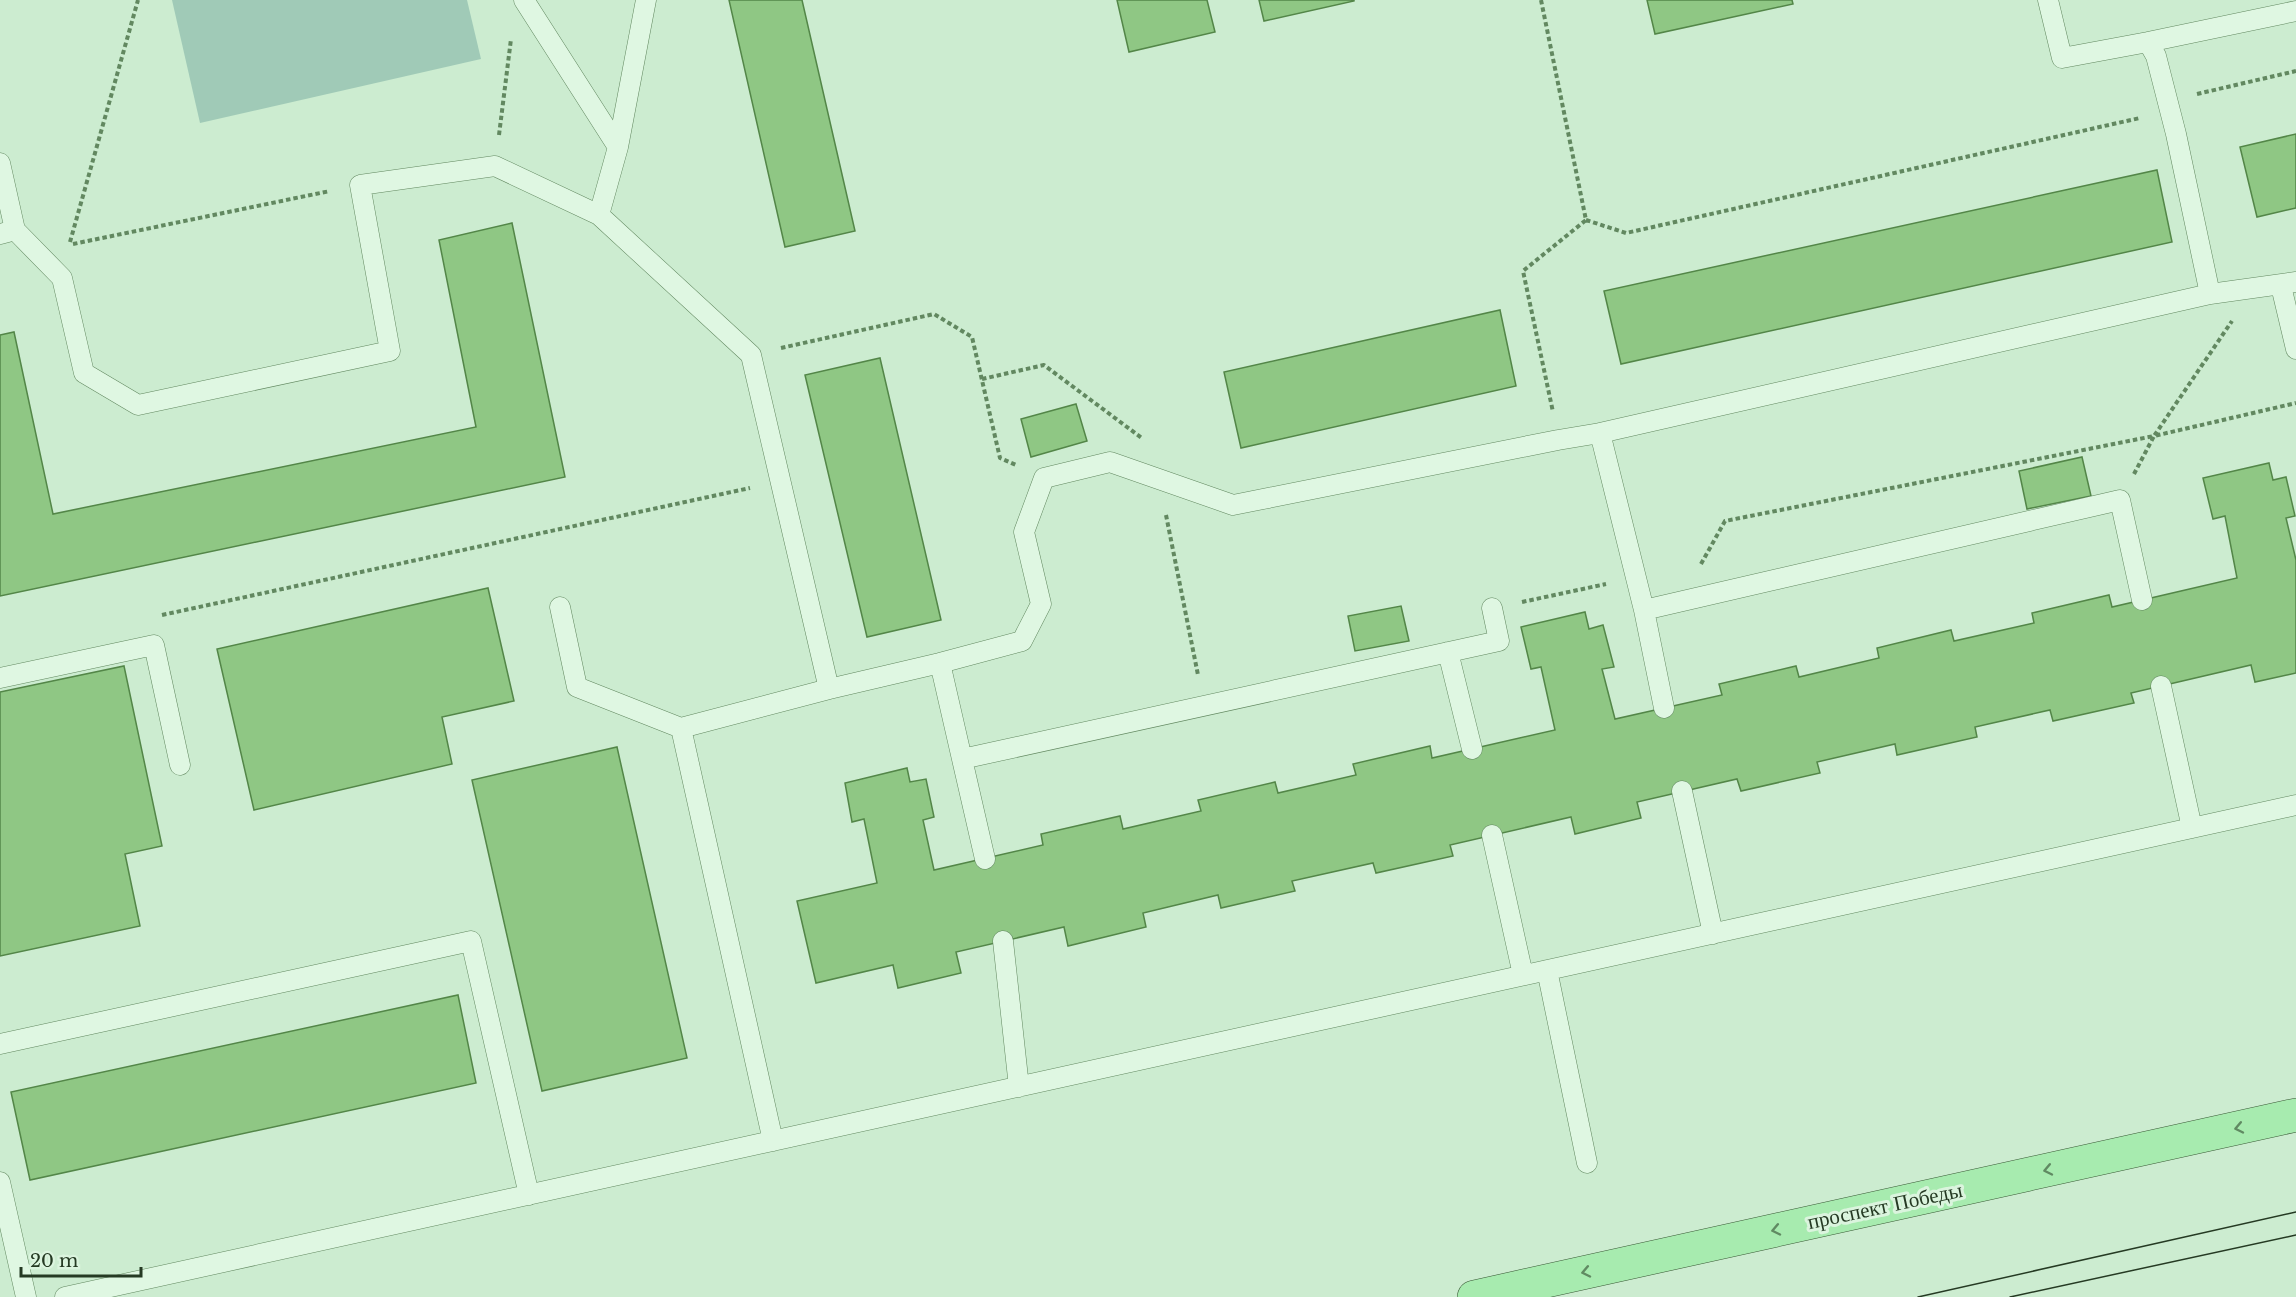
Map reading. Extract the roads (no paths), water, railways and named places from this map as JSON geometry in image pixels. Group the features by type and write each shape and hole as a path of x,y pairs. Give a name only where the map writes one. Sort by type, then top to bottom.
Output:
{"main road":[{"name":"проспект Победы","path":"1474,1297 2296,1115"}],"lane":[{"path":"524,0 618,147"},
{"path":"599,215 618,147 646,0"},
{"path":"2048,0 2062,58 2296,11"},
{"path":"2148,42 2156,56 2168,101 2211,294"},
{"path":"0,163 8,232 62,278 84,373 138,405 390,351 360,185 495,166 599,215 751,355 829,689"},
{"path":"560,607 577,687 681,728 1022,641 1041,604 1024,532 1044,478 1110,462 1233,505 1600,433 2211,294 2289,284 2296,349"},
{"path":"1600,433 1634,578 1644,610 1664,708"},
{"path":"1644,610 2120,500 2142,600"},
{"path":"962,759 1499,641 1492,608"},
{"path":"0,678 154,645 180,765"},
{"path":"1449,652 1472,749"},
{"path":"940,663 984,859"},
{"path":"2161,686 2192,828"},
{"path":"681,728 773,1141"},
{"path":"1682,791 1713,934"},
{"path":"65,1297 2296,805"},
{"path":"1492,835 1523,975"},
{"path":"0,1044 471,941 529,1195"},
{"path":"1003,941 1019,1087"},
{"path":"1547,970 1587,1163"},
{"path":"0,1182 26,1297"}],"tram line":[{"path":"1918,1297 2296,1212"},
{"path":"2010,1297 2296,1235"}]}
